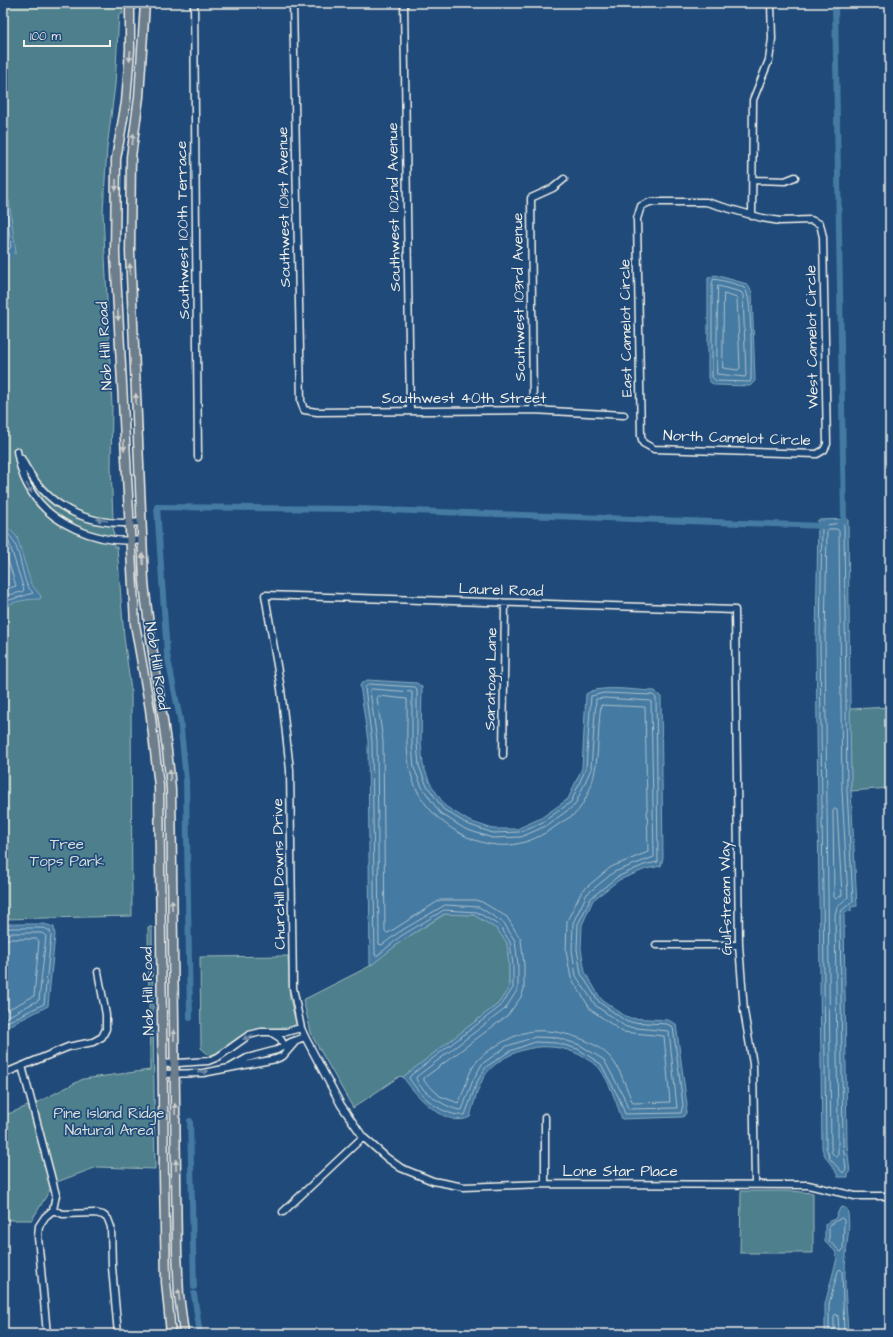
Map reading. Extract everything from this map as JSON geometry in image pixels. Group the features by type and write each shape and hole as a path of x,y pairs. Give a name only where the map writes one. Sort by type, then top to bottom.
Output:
{"main road":[{"name":"Nob Hill Road","path":"130,3 130,50 126,102 116,159 115,254 129,541 136,630 150,709 160,786 162,1064 166,1282 171,1334"},
{"name":"Nob Hill Road","path":"144,3 139,97 131,157 130,244 141,522 148,627 164,720 171,790 177,1251 179,1295 184,1334"}],"street":[{"name":"Southwest 100th Terrace","path":"194,3 198,457"},
{"name":"Southwest 101st Avenue","path":"293,3 301,401 304,410"},
{"name":"Southwest 102nd Avenue","path":"404,3 410,411"},
{"path":"752,216 754,180 754,100 769,60 772,39 771,3"},
{"path":"754,180 785,181 795,177"},
{"name":"Southwest 103rd Avenue","path":"533,410 531,198 553,188 564,179"},
{"name":"East Camelot Circle","path":"648,447 643,443 641,429 637,219 641,206 650,202 706,202 752,216"},
{"name":"West Camelot Circle","path":"752,216 780,221 811,220 820,224 823,237 827,444 824,450"},
{"name":"Southwest 40th Street","path":"304,410 316,412 533,410 624,416"},
{"name":"North Camelot Circle","path":"648,447 654,449 816,454 824,450"},
{"path":"141,522 128,523 85,518 68,510 43,492 29,474 17,451 21,471 27,484 36,498 46,509 72,527 103,539 129,541 143,540"},
{"name":"Laurel Road","path":"265,595 505,604 735,610"},
{"name":"Churchill Downs Drive","path":"265,595 281,689 290,770 294,988 301,1028 341,1105 363,1137"},
{"name":"Saratoga Lane","path":"503,755 505,604"},
{"name":"Gulfstream Way","path":"735,610 739,945 744,1011 753,1064 754,1184"},
{"path":"656,945 739,945"},
{"path":"3,1074 68,1047 94,1042 102,1037 106,1029 106,1015 98,972"},
{"path":"162,1064 208,1061 218,1057 249,1035 261,1032 286,1032 301,1028"},
{"path":"272,1032 280,1038 286,1047"},
{"path":"163,1074 203,1073 276,1060 283,1056 286,1047 305,1037"},
{"path":"22,1066 56,1195 53,1210 45,1217 40,1226 38,1237 47,1334"},
{"path":"545,1117 545,1184"},
{"path":"283,1212 363,1137"},
{"name":"Lone Star Place","path":"363,1137 401,1168 433,1180 464,1187 545,1184 808,1185 855,1196 890,1196"},
{"path":"53,1210 63,1214 95,1213 103,1215 108,1219 111,1227 112,1267 118,1334"}],"green space":[{"name":"Tree Tops Park","path":"3,3 122,3 123,14 119,14 115,85 107,148 103,212 112,407 111,466 114,547 117,547 124,637 131,691 132,916 3,919"},
{"path":"890,707 890,788 851,791 850,709"},
{"path":"445,914 474,915 497,929 507,943 509,988 498,1004 403,1077 400,1076 353,1108 312,1036 303,1000 370,966 403,940"},
{"name":"Pine Island Ridge Natural Area","path":"148,927 152,927 155,1169 97,1167 54,1183 32,1220 3,1220 3,1116 40,1101 83,1079 150,1070"},
{"path":"288,956 290,999 296,1023 288,1029 283,1030 250,1031 222,1050 210,1056 201,1048 200,957"},
{"path":"741,1191 791,1191 813,1193 813,1253 740,1253"}],"water":[{"path":"3,192 9,201 16,253 6,253 3,248"},
{"path":"715,275 747,284 752,292 755,381 750,386 715,385 710,382 708,378 708,278"},
{"path":"848,519 851,791 857,906 851,907 851,911 845,912 844,915 847,1145 850,1173 848,1173 848,1177 838,1177 837,1173 823,1153 822,1148 816,640 818,520"},
{"path":"6,526 17,537 31,584 41,596 40,599 16,602 3,608 3,527"},
{"path":"367,680 417,683 422,687 421,743 423,765 430,783 445,806 469,821 493,829 517,829 541,818 568,799 582,768 586,694 600,689 619,689 655,691 661,697 663,858 661,866 646,869 619,880 593,900 582,925 581,949 585,972 601,999 628,1018 668,1020 676,1024 687,1105 686,1113 683,1117 622,1119 610,1086 599,1067 573,1052 561,1048 536,1047 511,1054 500,1061 490,1069 483,1079 470,1117 461,1120 451,1119 442,1115 423,1101 408,1084 403,1077 498,1004 509,988 507,943 497,929 474,915 444,914 403,940 370,966 368,741 360,685"},
{"path":"3,924 44,924 54,927 55,935 48,1006 3,1029"},
{"path":"843,1207 847,1209 849,1220 845,1265 848,1334 825,1334 825,1304 837,1258 835,1251 825,1242 825,1224 835,1219 840,1208"}],"waterway":[{"path":"835,3 844,519 839,525"},
{"path":"3,269 10,253"},
{"path":"190,1018 186,780 180,719 167,654 157,507 359,509 825,526"},
{"path":"190,1121 194,1287"},
{"path":"194,1294 200,1334"}]}
